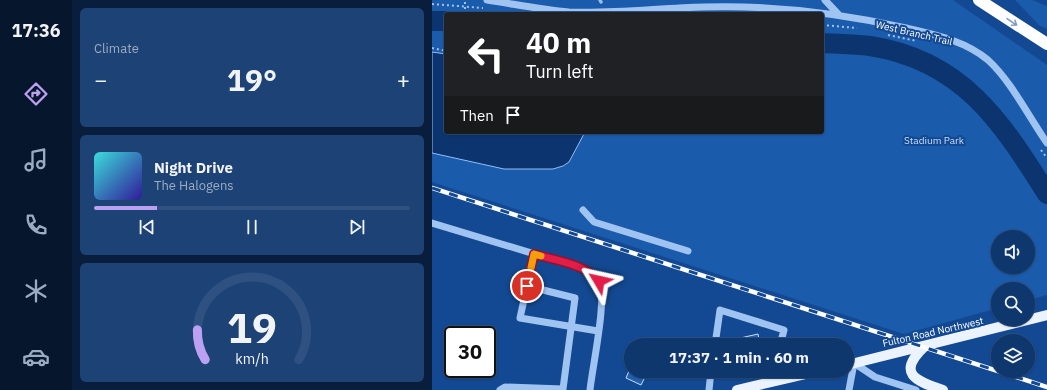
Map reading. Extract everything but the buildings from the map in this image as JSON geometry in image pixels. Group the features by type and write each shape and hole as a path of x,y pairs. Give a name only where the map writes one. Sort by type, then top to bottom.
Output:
{"highway":[{"path":"979,0 1047,44"}],"main road":[{"name":"Fulton Road Northwest","path":"854,363 1047,315"},
{"path":"926,346 912,361 910,369 911,374 920,382 943,390"},
{"path":"738,390 775,378"}],"street":[{"path":"487,0 568,12 739,7 810,12"},
{"path":"739,7 746,0"},
{"path":"825,0 838,14"},
{"path":"824,13 838,14 874,21 940,36 970,48 988,61 999,73 1046,141"},
{"path":"583,210 594,222 688,251"},
{"path":"432,223 581,268 591,273 599,281 603,300 590,390"},
{"path":"534,254 520,318 598,330"},
{"path":"500,390 505,387 563,389 575,298 527,286"},
{"path":"716,338 720,310 784,330 782,338"},
{"path":"854,366 875,377 916,390"},
{"path":"709,390 710,378"},
{"path":"849,378 849,390"}],"path":[{"path":"465,0 465,12"},
{"path":"432,4 488,9"},
{"path":"824,25 858,29"},
{"name":"West Branch Trail","path":"886,34 922,42"},
{"path":"432,48 444,51"},
{"path":"1038,145 1047,158"}],"green space":[{"name":"Stadium Park","path":"432,0 953,0 1047,65 1047,295 1035,298 1035,282 991,282 991,310 904,334 432,182"},
{"path":"1015,0 1032,0 1047,6 1047,29 1039,25"}],"shaded area":[{"path":"432,52 444,54 444,134 584,134 569,162 563,166 553,169 504,169 432,153"}],"waterway":[{"path":"432,21 444,21"},
{"path":"824,43 870,46 902,53 930,65 954,80 976,98 995,119 1013,142 1047,194"}],"railway":[{"path":"432,188 1047,387"}],"slow traffic":[{"path":"531,268 534,254 541,256"}],"route":[{"path":"527,286 534,254 581,268 591,273 599,281"}]}
